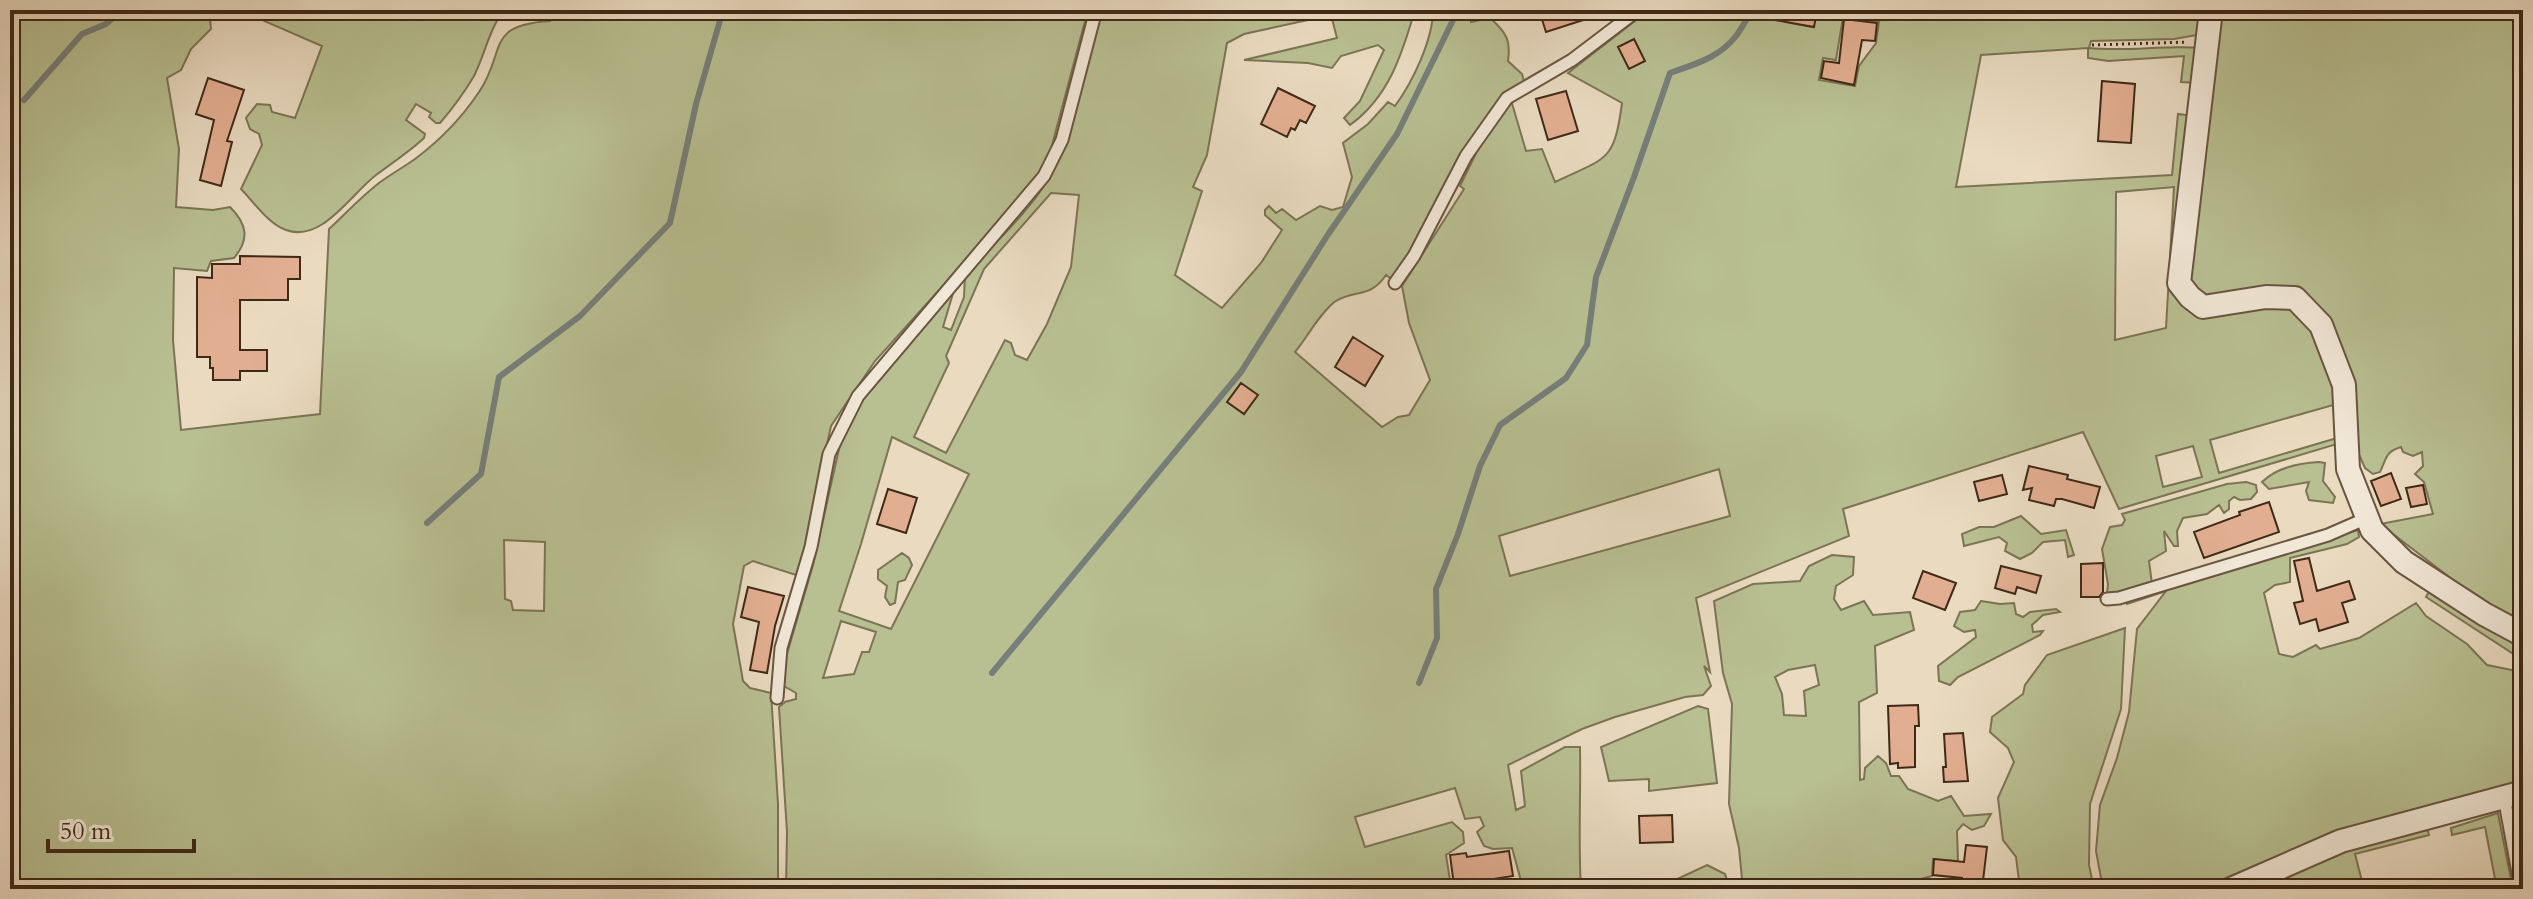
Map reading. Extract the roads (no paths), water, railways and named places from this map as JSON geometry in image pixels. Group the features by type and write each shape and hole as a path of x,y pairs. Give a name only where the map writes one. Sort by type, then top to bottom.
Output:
{"street":[{"path":"2211,10 2179,283 2203,307 2266,297 2295,298 2321,325 2344,385 2348,469 2372,530 2404,562 2484,614 2523,635"},
{"path":"2231,889 2341,841 2513,794"}],"lane":[{"path":"777,698 781,648 811,547 829,454 858,396 1044,176 1062,140 1096,10"},
{"path":"1395,283 1414,256 1466,156 1507,98 1572,60 1638,10"},
{"path":"2107,599 2328,535 2367,518"},
{"path":"2513,794 2521,889"}],"waterway":[{"path":"24,100 82,34 106,24 121,10"},
{"path":"427,523 481,474 499,377 580,316 670,223 696,104 723,10"},
{"path":"992,673 1241,372 1327,236 1397,134 1458,10"},
{"path":"1419,683 1437,638 1436,589 1480,466 1500,425 1566,378 1587,345 1596,277 1670,73 1722,50 1754,10"}]}
